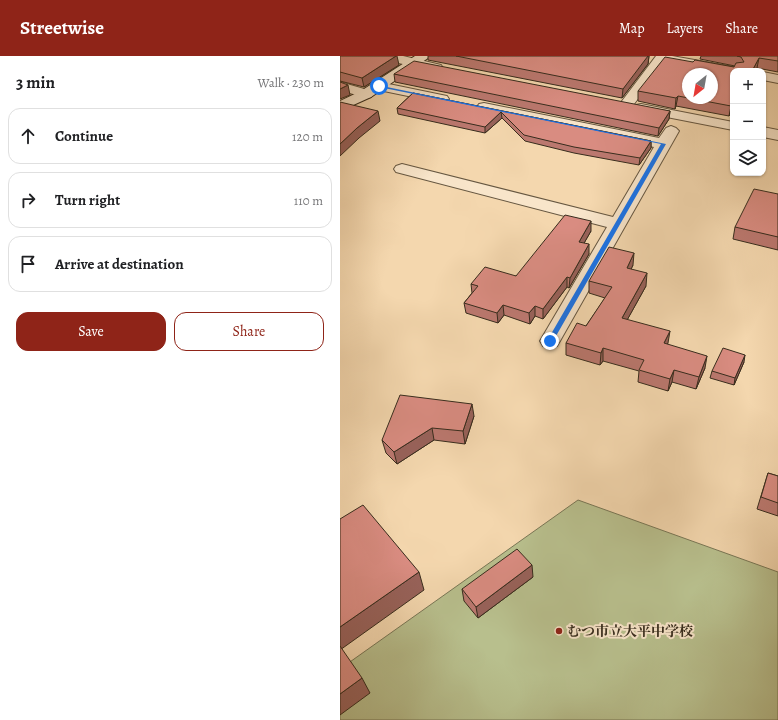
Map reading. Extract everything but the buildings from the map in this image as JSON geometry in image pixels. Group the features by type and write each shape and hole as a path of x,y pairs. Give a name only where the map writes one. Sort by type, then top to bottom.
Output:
{"street":[{"path":"387,56 419,60 448,70"},
{"path":"626,105 662,57 730,70"},
{"path":"340,107 366,94 419,60"},
{"path":"766,77 778,79"},
{"path":"340,86 366,94"},
{"path":"379,86 456,102"},
{"path":"611,102 730,125"},
{"path":"471,105 664,144"},
{"path":"550,341 680,116"},
{"path":"766,133 778,135"},
{"path":"402,169 618,224"}],"green space":[{"name":"むつ市立大平中学校","path":"578,500 778,572 778,720 340,720 340,669"}],"place":[{"name":"むつ市立大平中学校","path":"559,631"}],"route":[{"path":"379,86 664,144 550,341"}]}
